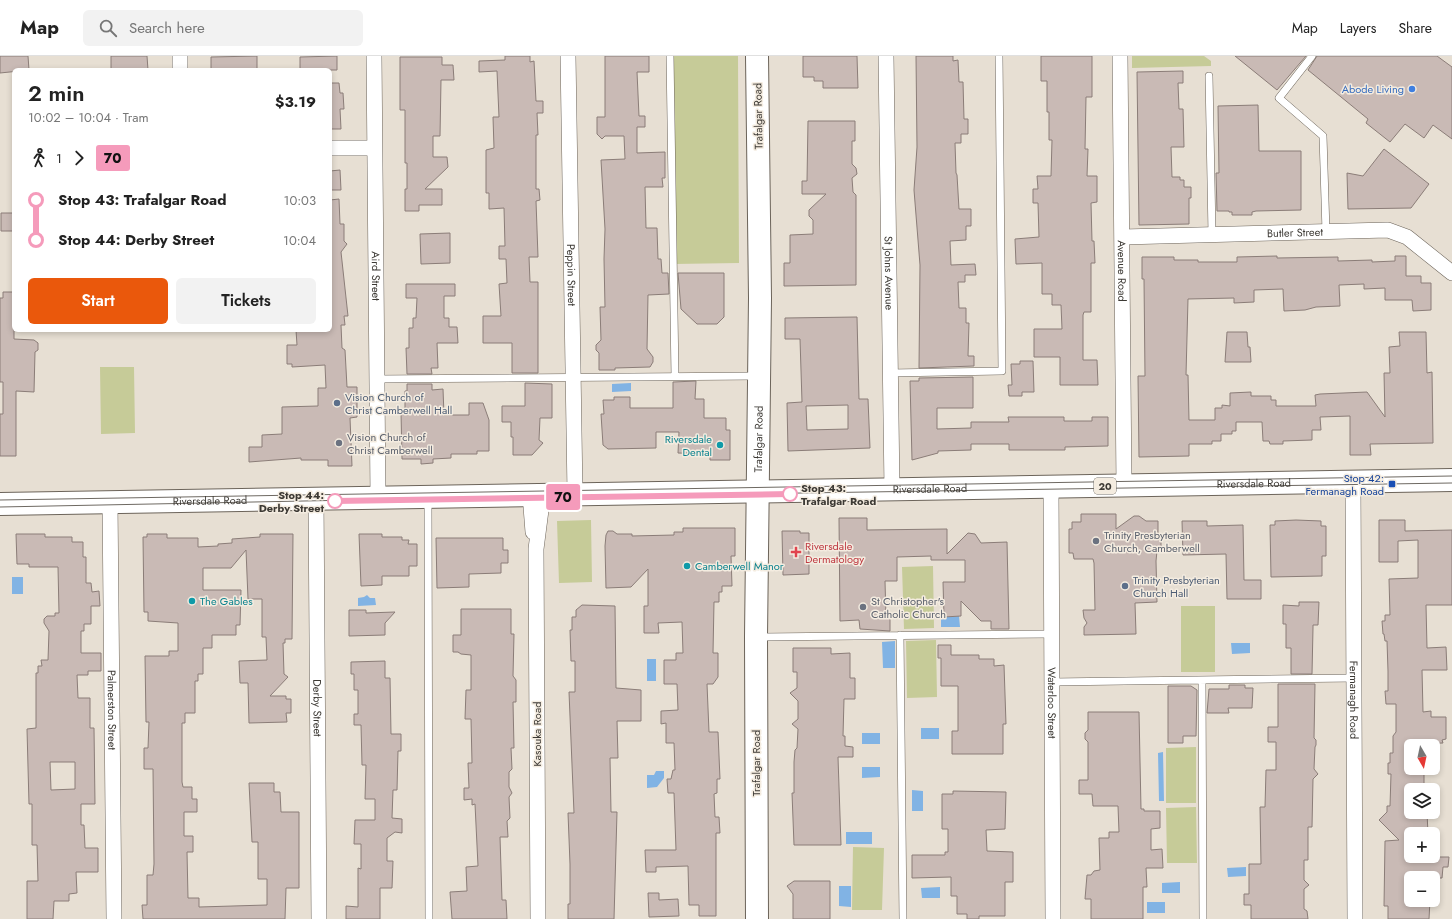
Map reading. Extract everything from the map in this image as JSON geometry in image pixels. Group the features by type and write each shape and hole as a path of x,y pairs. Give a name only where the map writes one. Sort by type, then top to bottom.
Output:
{"main road":[{"name":"Trafalgar Road","path":"757,56 760,290 756,637 757,919"},
{"name":"Riversdale Road","path":"0,504 378,496 1452,480"}],"street":[{"path":"180,56 180,68"},
{"name":"Aird Street","path":"374,56 378,496"},
{"name":"Peppin Street","path":"568,56 575,494"},
{"name":"St Johns Avenue","path":"886,56 892,489"},
{"name":"Avenue Road","path":"1120,56 1123,237 1124,486"},
{"path":"332,148 374,148"},
{"name":"Butler Street","path":"1123,237 1388,230 1407,237 1452,273"},
{"name":"Fermanagh Road","path":"1353,482 1355,919"},
{"name":"Waterloo Street","path":"1051,486 1053,919"},
{"name":"Kasouka Road","path":"535,494 541,510 536,549 538,919"},
{"name":"Derby Street","path":"316,498 319,919"},
{"name":"Palmerston Street","path":"110,502 114,919"}],"lane":[{"path":"670,56 675,376"},
{"path":"891,373 1002,371 1000,56"},
{"path":"1312,56 1279,98 1323,136 1326,232"},
{"path":"1209,76 1212,234"},
{"path":"376,379 758,376"},
{"path":"428,496 429,919"},
{"path":"756,637 1052,634"},
{"path":"900,635 903,919"},
{"path":"1052,682 1354,678"},
{"path":"1202,680 1204,919"}],"green space":[{"path":"672,56 738,56 739,263 674,264"},
{"path":"1132,56 1204,56 1211,61 1211,66 1132,68"},
{"path":"100,367 134,367 135,433 101,434"},
{"path":"591,520 592,582 559,583 557,521"},
{"path":"933,566 934,628 904,629 902,567"},
{"path":"1181,606 1215,606 1215,672 1181,672"},
{"path":"936,640 937,697 907,698 906,641"},
{"path":"1196,747 1196,803 1166,803 1166,748"},
{"path":"1196,807 1197,863 1167,863 1166,808"},
{"path":"853,847 884,848 882,910 852,910"}],"water":[{"path":"631,383 631,391 612,392 612,384"},
{"path":"12,577 23,577 23,594 12,594"},
{"path":"367,595 370,598 375,598 376,605 358,606 358,598"},
{"path":"959,616 960,627 941,627 941,617"},
{"path":"895,641 895,668 883,668 882,642"},
{"path":"1231,643 1250,643 1250,653 1232,654"},
{"path":"647,659 656,659 656,681 647,681"},
{"path":"921,728 939,728 939,739 921,739"},
{"path":"862,733 880,733 880,744 862,744"},
{"path":"1163,752 1164,801 1159,801 1158,753"},
{"path":"862,767 880,767 880,777 862,778"},
{"path":"656,771 664,771 664,778 657,787 647,788 647,775 654,775"},
{"path":"912,790 923,791 923,811 912,811"},
{"path":"846,832 872,832 872,844 846,844"},
{"path":"1246,867 1246,876 1228,877 1227,868"},
{"path":"1180,882 1180,893 1162,893 1162,883"},
{"path":"839,886 851,886 851,907 839,906"},
{"path":"940,887 940,898 922,898 921,888"},
{"path":"1147,902 1165,902 1165,913 1147,913"}],"building":[{"path":"0,56 28,56 29,68 12,68 12,72 0,73"},
{"path":"111,56 147,56 148,68 111,68"},
{"path":"257,56 257,68 211,68 211,57"},
{"path":"337,56 337,70 332,70 332,68 300,68 300,57"},
{"path":"505,56 530,56 530,62 534,61 536,101 543,101 543,113 537,113 538,135 536,135 536,189 539,189 540,200 536,201 538,257 529,257 530,282 538,282 538,373 512,373 512,343 483,343 483,316 501,316 499,284 507,283 506,259 499,259 499,246 505,246 504,208 489,209 489,193 486,193 486,150 494,148 493,117 499,117 497,71 479,72 479,61 505,60"},
{"path":"605,56 649,56 649,72 637,72 639,116 645,116 645,127 637,127 637,153 665,152 665,178 662,178 663,187 645,187 646,228 657,228 658,259 661,259 662,273 668,273 669,294 648,295 647,349 653,357 653,362 650,367 599,370 599,353 596,350 596,345 601,340 600,307 605,307 605,229 601,160 625,159 624,136 605,136 602,139 597,134 597,117 605,117"},
{"path":"803,56 857,56 858,88 823,88 823,81 814,81 814,77 803,77"},
{"path":"916,56 953,56 953,61 958,60 959,82 963,82 964,119 968,119 968,134 961,134 961,143 955,143 956,173 959,209 971,209 971,226 966,226 966,240 950,241 951,265 975,264 976,275 965,275 965,282 958,282 959,308 966,308 966,323 969,323 968,356 974,356 974,366 919,368 920,265 914,190 917,147"},
{"path":"1041,56 1092,56 1092,97 1086,97 1085,149 1088,149 1087,176 1097,176 1097,202 1091,203 1092,241 1094,241 1095,263 1091,263 1091,312 1084,312 1083,315 1083,360 1097,360 1098,385 1060,385 1060,357 1034,357 1034,329 1062,329 1061,305 1052,305 1052,294 1042,294 1042,263 1016,264 1015,239 1039,237 1038,203 1033,203 1033,189 1038,189 1037,176 1051,176 1052,140 1049,140 1047,81 1041,81"},
{"path":"1235,56 1306,56 1277,90"},
{"path":"1317,56 1437,56 1452,67 1452,139 1433,125 1424,138 1405,124 1390,142 1366,123 1368,119 1308,70"},
{"path":"400,57 442,57 442,65 453,65 454,80 441,80 440,136 433,136 433,157 447,157 448,167 425,189 442,189 442,205 419,205 419,211 405,211 407,163 405,163 405,110 400,110"},
{"path":"1183,71 1183,83 1178,83 1179,109 1183,109 1184,147 1171,147 1172,177 1180,177 1180,180 1184,180 1184,187 1191,187 1191,198 1189,198 1189,224 1139,225 1137,72"},
{"path":"332,83 339,83 340,93 343,93 344,109 340,109 341,129 332,129"},
{"path":"1258,105 1259,151 1301,151 1301,210 1256,211 1252,212 1252,215 1232,215 1232,212 1229,211 1217,211 1216,173 1219,173 1218,106"},
{"path":"808,121 855,121 855,141 852,141 852,164 856,168 857,174 852,178 853,192 856,195 856,285 784,286 784,263 790,263 790,235 813,234 813,220 809,216 809,210 826,194 802,194 802,181 807,181"},
{"path":"1384,149 1429,184 1411,208 1348,209 1347,173 1363,176"},
{"path":"340,170 341,190 332,190 332,171"},
{"path":"339,199 340,224 344,224 344,241 347,244 341,252 348,316 344,316 345,325 341,325 342,348 345,350 347,387 357,387 357,417 350,418 352,466 328,466 328,460 301,460 301,458 249,462 249,447 262,447 262,435 282,434 282,407 318,406 318,388 326,388 325,365 292,367 292,364 287,364 287,345 297,345 296,332 332,332 332,200"},
{"path":"1,213 12,213 12,231 1,231"},
{"path":"450,233 450,263 421,264 420,234"},
{"path":"1277,256 1277,258 1338,257 1338,261 1372,260 1372,262 1395,261 1395,256 1406,256 1406,276 1421,276 1421,283 1431,283 1431,310 1413,311 1412,300 1385,300 1385,288 1364,289 1364,284 1339,285 1340,306 1316,307 1305,310 1284,311 1283,289 1254,290 1254,302 1234,303 1234,298 1188,299 1186,375 1188,375 1189,420 1215,420 1215,408 1222,408 1222,405 1230,406 1230,393 1251,392 1251,396 1271,396 1271,400 1276,400 1276,406 1316,406 1315,395 1367,392 1385,417 1384,373 1390,373 1389,347 1400,346 1399,332 1426,332 1427,373 1432,372 1433,443 1370,444 1371,455 1350,455 1350,416 1320,417 1321,430 1312,430 1312,440 1283,441 1283,444 1270,444 1269,441 1263,441 1262,422 1236,422 1236,431 1232,431 1232,434 1221,434 1221,441 1212,441 1212,444 1189,444 1189,456 1139,457 1138,376 1145,376 1144,279 1142,279 1142,257 1174,257 1174,260 1198,260 1198,262 1237,262 1237,257"},
{"path":"678,273 724,273 724,317 717,324 697,324 681,309"},
{"path":"406,284 455,284 455,296 444,296 444,318 449,318 449,327 457,327 458,343 437,343 438,368 431,368 432,374 407,374 406,348 409,348 409,328 413,328 413,318 416,318 417,298 406,298"},
{"path":"3,292 12,292 12,332 14,332 14,339 34,340 38,343 38,350 35,352 34,392 16,391 16,456 0,456 0,414 3,414 3,382 0,382 0,298 3,298"},
{"path":"857,317 859,399 868,399 870,448 788,451 787,403 802,402 800,339 785,339 785,318","holes":["848,405 848,429 807,430 806,406"]},
{"path":"1227,332 1247,332 1251,362 1225,362"},
{"path":"1020,361 1033,361 1034,392 1022,392 1022,396 1009,396 1008,385 1012,385 1011,364 1020,364"},
{"path":"973,377 973,408 937,408 937,429 971,428 971,422 1009,422 1008,417 1064,417 1064,421 1092,421 1092,417 1108,417 1108,446 1065,447 1065,450 1009,450 1009,444 971,444 971,450 938,451 938,453 912,460 910,381 919,381 919,378"},
{"path":"696,381 695,399 704,399 704,418 726,418 726,430 730,430 730,460 710,460 710,454 678,453 679,432 656,432 656,448 608,449 603,445 601,414 604,414 603,400 614,400 614,397 630,397 630,408 673,408 673,382"},
{"path":"525,383 552,384 552,418 540,418 539,440 543,443 532,455 513,455 511,422 502,422 502,406 525,406"},
{"path":"407,384 432,384 432,390 443,389 444,415 469,415 469,403 483,403 489,420 489,451 477,451 477,454 451,454 451,458 433,459 433,463 421,464 421,459 402,459 401,412 405,412 405,391 407,391"},
{"path":"1081,514 1116,514 1116,529 1134,516 1139,516 1146,521 1158,521 1158,537 1161,537 1161,551 1157,551 1156,561 1157,602 1135,603 1136,634 1084,635 1084,627 1087,623 1084,618 1083,610 1095,610 1094,563 1093,559 1074,559 1073,553 1069,553 1069,529 1072,529 1072,522 1081,522"},
{"path":"839,518 867,518 867,530 947,529 947,554 968,533 975,534 981,543 1007,542 1009,629 991,629 991,621 981,621 961,601 961,616 944,617 943,582 965,582 965,560 931,560 931,556 897,557 897,581 885,581 886,618 890,618 890,631 860,629 859,620 840,621"},
{"path":"1379,520 1405,520 1405,531 1452,530 1452,605 1426,605 1427,648 1446,647 1447,670 1422,670 1423,712 1431,711 1431,717 1446,717 1446,739 1442,740 1443,743 1440,743 1440,739 1404,739 1404,775 1424,775 1424,783 1404,783 1404,819 1427,819 1428,827 1404,827 1404,863 1440,863 1440,857 1449,857 1448,867 1443,867 1442,878 1440,878 1440,871 1404,871 1404,907 1430,907 1429,919 1388,919 1388,906 1384,906 1385,841 1399,840 1379,820 1387,812 1387,806 1390,806 1391,774 1388,774 1388,763 1390,763 1390,753 1393,753 1393,736 1396,732 1396,704 1386,704 1385,691 1388,691 1387,641 1385,641 1383,634 1382,621 1385,621 1385,615 1390,615 1389,579 1418,578 1418,540 1398,541 1398,562 1379,562"},
{"path":"1182,521 1207,521 1207,526 1243,525 1244,580 1261,580 1261,599 1227,599 1226,554 1183,555"},
{"path":"1275,521 1321,521 1321,526 1326,526 1326,556 1322,556 1322,576 1271,577 1270,525 1275,525"},
{"path":"683,528 735,528 735,556 731,556 732,586 722,586 722,592 719,592 719,602 714,602 713,653 718,653 718,677 713,684 707,684 709,732 718,732 720,779 717,779 717,793 714,794 715,817 719,817 720,833 716,833 716,916 699,916 699,905 689,905 688,866 656,867 656,872 646,872 645,850 676,850 674,793 668,793 667,779 671,779 673,770 675,770 674,743 666,743 666,723 661,724 661,711 678,710 677,684 664,684 664,660 676,660 676,653 683,653 682,622 658,623 659,633 644,633 644,606 648,606 648,569 631,587 606,588 605,546 608,531 613,531 617,534 632,534 632,536 674,535 674,532 683,532"},
{"name":"Riversdale Dermatology","path":"782,531 800,531 800,533 809,533 809,574 783,575"},
{"path":"16,534 45,534 45,537 72,537 72,542 83,542 83,557 86,557 86,583 91,583 92,592 99,591 100,606 91,606 91,624 84,624 84,631 81,631 81,653 101,653 101,671 88,671 88,675 77,675 78,698 90,698 90,728 94,728 95,804 81,804 81,825 84,825 85,848 98,848 98,872 76,872 77,893 69,894 69,901 54,901 53,919 27,919 27,881 38,881 37,845 32,845 32,804 29,804 27,729 36,728 36,673 38,673 38,666 42,666 41,660 48,660 49,631 44,623 44,619 47,616 55,616 55,613 59,613 58,567 29,567 29,564 17,564","holes":["50,762 75,762 75,789 51,790"]},
{"path":"147,534 167,534 167,538 198,538 198,547 218,546 218,544 232,543 232,539 260,537 260,534 293,534 292,639 285,639 285,643 283,643 284,674 288,677 270,696 286,696 286,699 291,699 291,713 286,713 287,722 249,723 248,683 240,683 239,661 267,660 266,637 262,637 262,599 248,599 246,550 231,568 203,568 203,590 241,590 240,625 236,625 236,635 212,635 212,648 203,648 203,674 198,674 198,681 195,681 195,713 185,713 185,723 182,723 182,782 183,787 192,787 192,799 197,799 197,812 184,812 184,836 193,836 193,852 187,852 188,898 199,898 199,907 267,905 267,879 258,879 258,842 252,842 249,783 274,783 274,792 280,792 281,812 299,812 299,888 286,888 285,919 143,919 142,905 147,905 147,875 153,875 154,864 153,769 144,769 144,748 148,748 149,722 146,722 145,656 169,656 169,651 178,651 178,623 148,621 148,612 144,612 143,537 147,537"},
{"path":"359,534 382,534 382,537 402,537 402,540 409,540 408,544 417,544 417,566 409,566 409,576 382,576 382,585 361,586"},
{"path":"436,538 503,538 503,550 508,550 508,563 501,563 501,573 469,574 469,587 437,588"},
{"path":"1299,602 1319,602 1318,625 1313,625 1312,674 1291,674 1291,648 1286,648 1286,624 1283,624 1283,605 1299,606"},
{"path":"582,605 615,606 616,688 641,690 641,721 617,721 618,758 610,758 611,812 617,812 614,919 568,919 568,904 570,904 570,864 568,813 574,813 569,692 575,692 575,661 571,661 570,630 572,630 572,617 576,617 576,610"},
{"path":"461,609 511,609 511,634 514,634 513,676 516,680 516,702 513,702 514,748 511,748 512,769 509,772 509,787 512,793 509,797 510,818 507,821 508,837 500,837 502,900 506,900 507,919 452,919 450,892 467,891 466,867 478,866 475,804 472,805 472,799 464,800 464,788 469,788 468,763 472,763 471,719 465,719 466,690 471,690 471,655 453,652 453,635 461,635"},
{"path":"349,610 366,610 366,613 395,612 385,623 385,635 349,636"},
{"path":"938,645 951,645 951,655 979,655 979,659 994,659 994,666 1004,665 1006,724 1003,724 1003,754 952,754 952,731 958,731 958,686 941,686 941,658 938,658"},
{"path":"793,648 831,648 831,654 850,653 850,678 855,678 855,699 844,699 843,736 845,736 845,746 853,747 853,757 838,757 841,845 794,845 792,793 794,793 794,762 795,750 797,748 798,729 792,724 798,719 798,701 790,693 797,688 797,672 793,672"},
{"path":"385,661 385,678 390,678 391,734 401,734 401,751 398,751 397,790 393,790 392,818 402,819 402,833 395,832 387,838 387,861 393,861 392,888 380,888 380,919 346,919 346,906 358,907 358,868 361,869 361,844 354,844 355,820 375,820 375,799 365,799 366,765 362,765 361,725 354,725 354,714 358,714 358,690 354,690 354,674 351,674 351,662"},
{"path":"1278,684 1315,684 1314,738 1316,740 1316,745 1314,769 1318,774 1313,779 1312,827 1308,827 1308,860 1304,860 1304,880 1309,885 1304,889 1304,909 1307,911 1308,919 1251,919 1251,905 1244,905 1244,894 1249,894 1249,864 1261,864 1260,807 1265,807 1266,770 1276,770 1276,742 1268,742 1268,727 1278,727"},
{"path":"1229,685 1245,685 1245,688 1253,688 1252,708 1228,708 1229,713 1207,713 1209,689 1229,689"},
{"path":"1168,686 1191,686 1197,690 1196,736 1183,736 1183,743 1168,743"},
{"path":"1088,712 1139,712 1141,809 1144,809 1144,811 1160,811 1160,828 1151,829 1151,850 1162,849 1163,868 1146,868 1147,887 1143,887 1143,919 1091,919 1091,899 1085,899 1087,875 1091,875 1094,871 1100,870 1099,838 1109,838 1109,832 1119,832 1118,806 1093,806 1092,794 1079,794 1079,780 1088,780 1088,742 1085,739 1085,733 1088,730"},
{"path":"953,791 1006,792 1005,829 986,830 987,851 1013,852 1013,882 1005,882 1005,916 979,916 979,919 967,919 967,914 957,914 957,896 951,896 951,877 912,878 912,855 945,855 945,852 948,852 948,829 942,829 942,794 953,794"},
{"path":"794,881 830,881 830,919 793,919 793,894 787,886"},
{"path":"648,893 659,893 659,900 678,899 679,916 649,917"}],"tram line":[{"path":"0,500 1452,476"},
{"path":"608,496 1452,483"},
{"name":"70","path":"335,501 790,494"},
{"path":"0,507 456,498"}],"place":[{"name":"Abode Living","path":"1412,89"},
{"name":"Vision Church of Christ Camberwell Hall","path":"337,403"},
{"name":"Vision Church of Christ Camberwell","path":"339,443"},
{"name":"Riversdale Dental","path":"720,445"},
{"name":"Stop 42: Fermanagh Road","path":"1392,484"},
{"name":"Stop 43: Trafalgar Road","path":"790,494"},
{"name":"Stop 44: Derby Street","path":"335,501"},
{"name":"Trinity Presbyterian Church, Camberwell","path":"1096,541"},
{"name":"Riversdale Dermatology","path":"796,552"},
{"name":"Camberwell Manor","path":"687,566"},
{"name":"Trinity Presbyterian Church Hall","path":"1125,586"},
{"name":"The Gables","path":"192,601"},
{"name":"St Christopher's Catholic Church","path":"863,607"}]}
